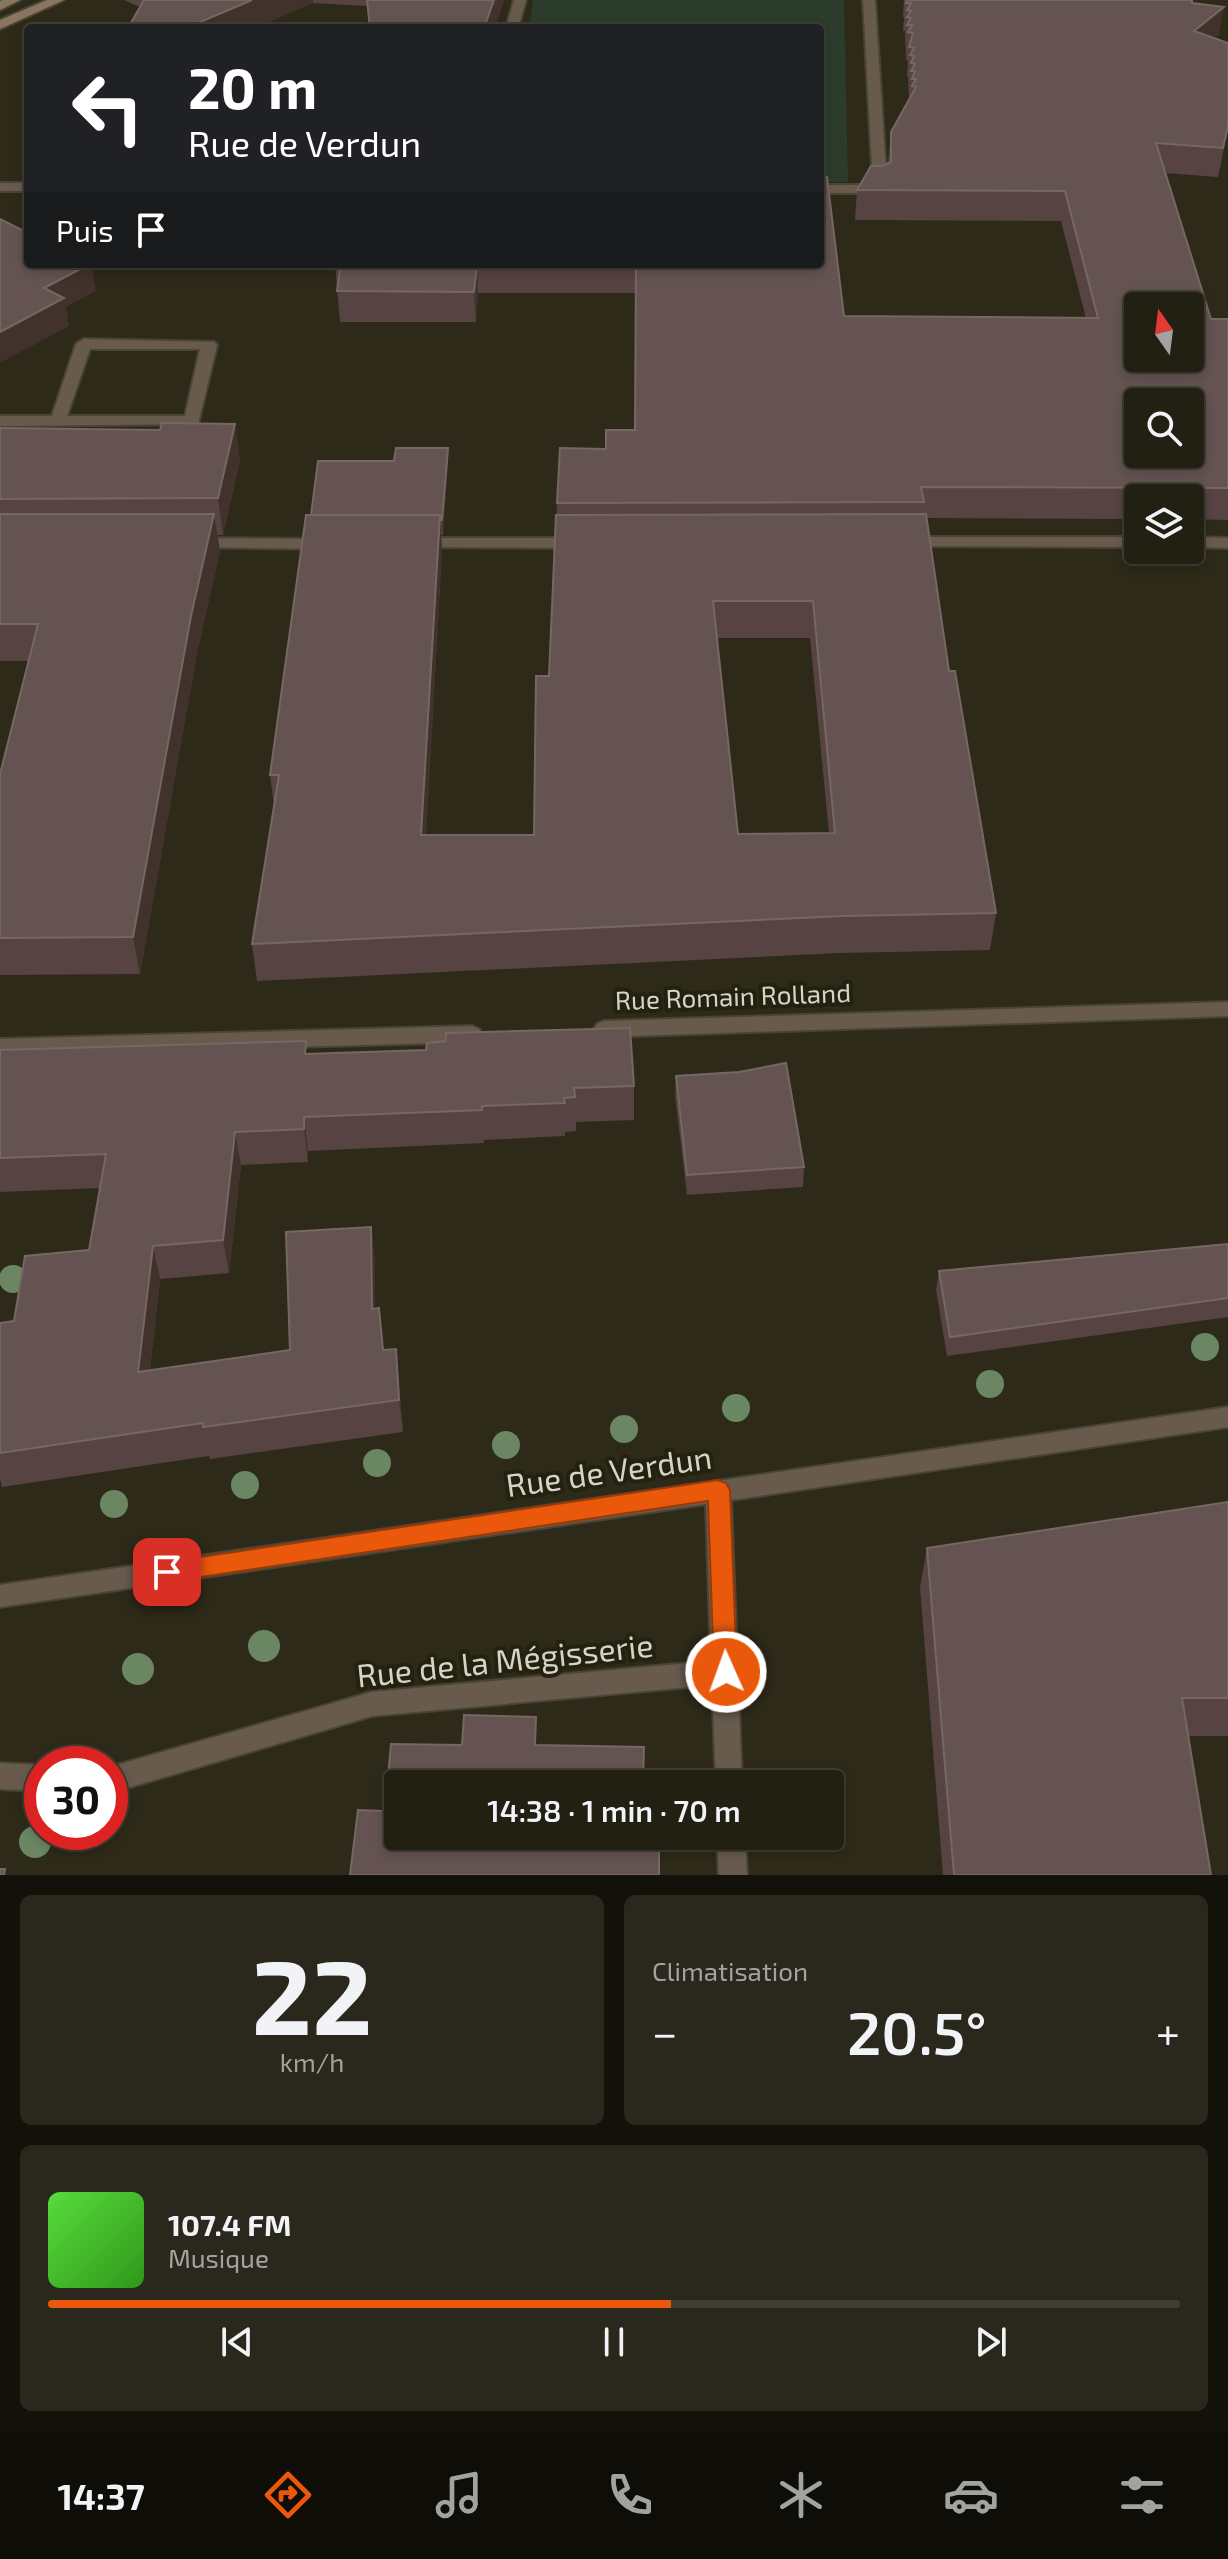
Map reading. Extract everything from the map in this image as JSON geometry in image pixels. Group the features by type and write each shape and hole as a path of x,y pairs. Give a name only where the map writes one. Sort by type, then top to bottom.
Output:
{"street":[{"path":"0,6 14,0"},
{"path":"0,25 58,0"},
{"path":"513,24 520,0"},
{"path":"824,189 880,189 869,0"},
{"path":"0,187 24,187"},
{"path":"0,421 58,421 192,421 209,345 84,344 58,421"},
{"path":"888,542 1124,542"},
{"path":"1204,542 1228,543"},
{"path":"169,543 340,543"},
{"path":"402,543 606,543"},
{"name":"Rue Romain Rolland","path":"586,1030 1228,1009"},
{"path":"0,1047 490,1033"},
{"name":"Rue de Verdun","path":"0,1596 1228,1417"},
{"path":"718,1490 729,1770"},
{"name":"Rue de la Mégisserie","path":"128,1775 372,1704 726,1672"},
{"path":"0,1776 24,1777"},
{"path":"732,1850 733,1875"}],"green space":[{"path":"533,0 844,0 848,182 824,182 824,24 530,24"}],"building":[{"path":"144,0 252,0 195,24 130,24"},
{"path":"367,0 494,0 485,24 370,24"},
{"path":"907,0 1192,0 1192,3 1224,7 1194,31 1228,43 1228,126 1223,148 1156,143 1203,292 1124,292 1124,372 1204,372 1204,297 1211,319 1228,319 1228,488 1204,488 1204,484 1124,484 1124,488 921,487 924,502 557,503 560,448 606,449 606,430 635,430 636,268 824,268 824,177 827,177 844,316 1098,318 1065,191 857,190 871,166 891,162 891,132 916,87 912,86 916,79 912,79 915,71 911,71 915,64 911,63 914,56 910,55 914,48 909,47 913,33 908,32 912,25 907,25 911,11 907,10 911,3 906,3"},
{"path":"0,219 24,231 24,268 82,268 44,288 64,298 0,332"},
{"path":"335,268 477,268 474,292 337,291 340,269"},
{"path":"162,423 235,424 218,498 0,499 0,428 160,430"},
{"path":"396,448 448,448 442,520 440,515 311,515 318,461 394,461"},
{"path":"0,514 214,514 191,616 133,937 0,938 0,774 38,624 0,624"},
{"path":"926,514 949,671 955,671 996,913 843,916 252,944 279,775 270,775 306,515 440,515 421,835 534,835 536,676 549,676 556,515","holes":["713,601 813,601 835,833 738,834"]},
{"path":"630,1028 634,1086 574,1088 575,1097 564,1098 565,1103 482,1106 482,1110 304,1117 304,1129 235,1132 223,1240 153,1246 138,1372 290,1350 286,1232 371,1227 372,1309 379,1308 383,1350 396,1349 399,1400 203,1427 203,1423 0,1453 0,1323 14,1321 25,1256 89,1250 106,1154 0,1158 0,1050 306,1041 305,1054 426,1050 427,1043 446,1041 446,1033"},
{"path":"786,1063 804,1167 687,1175 676,1076 739,1072"},
{"path":"1228,1244 1228,1298 950,1337 939,1271"},
{"path":"1228,1502 1228,1698 1182,1698 1211,1875 954,1875 927,1548"},
{"path":"464,1715 536,1717 535,1745 644,1747 643,1770 389,1770 391,1744 462,1745"},
{"path":"358,1810 384,1811 384,1850 659,1850 659,1875 350,1875"}],"route":[{"path":"167,1572 718,1490 726,1672"}]}
